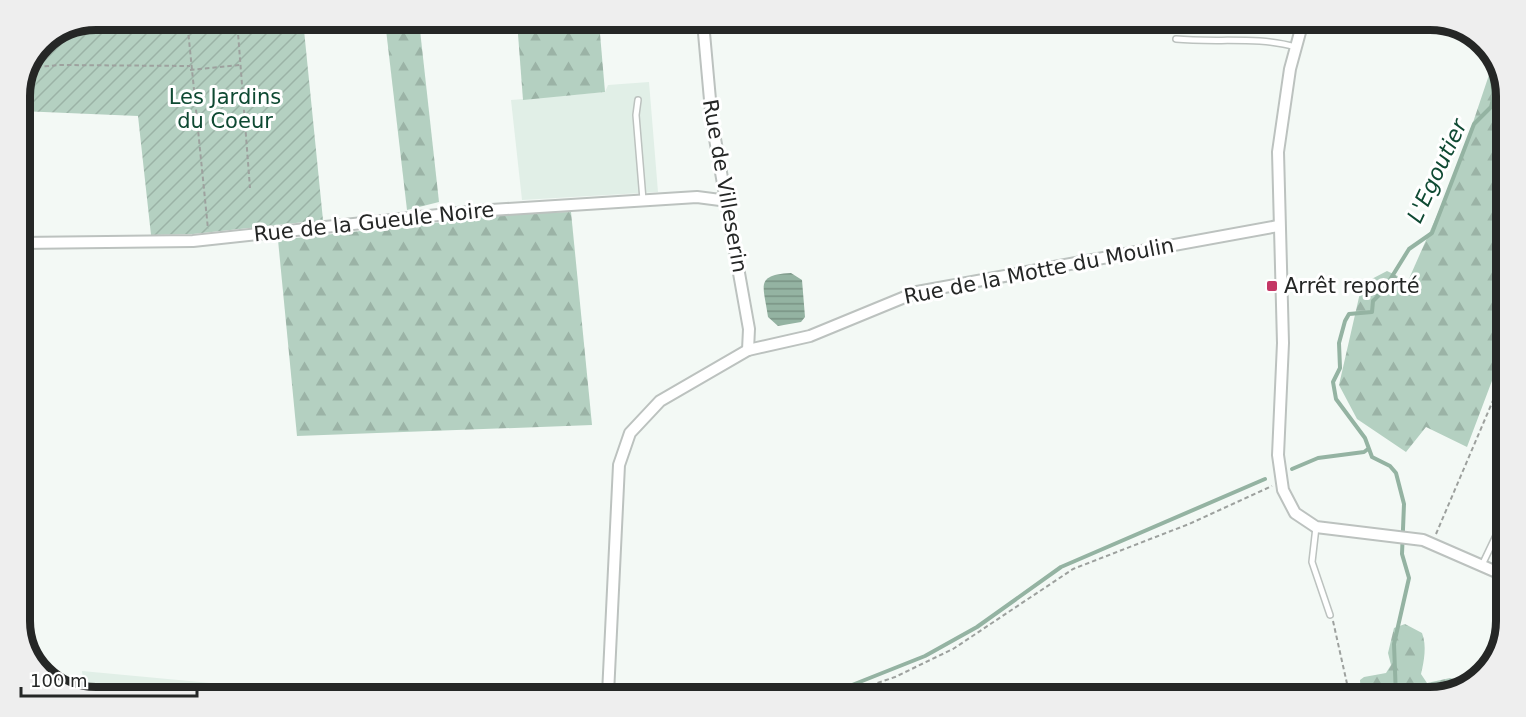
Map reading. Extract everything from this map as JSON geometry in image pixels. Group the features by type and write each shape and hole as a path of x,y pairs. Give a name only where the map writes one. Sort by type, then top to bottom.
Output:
{"street":[{"name":"Rue de Villeserin","path":"704,30 712,122 728,201 749,329 748,350"},
{"path":"1300,30 1295,47 1278,152 1278,226 1283,343 1278,439 1283,490 1295,513 1316,526 1433,543 1496,571"},
{"name":"Rue de la Gueule Noire","path":"30,243 193,241 476,211 712,197 728,201"},
{"name":"Rue de la Motte du Moulin","path":"608,687 619,465 630,433 660,401 748,350 810,336 917,292 1278,226"}],"lane":[{"path":"1176,39 1206,42 1282,43 1295,47"},
{"path":"638,100 636,115 643,200"},
{"path":"1316,526 1312,562 1330,615"},
{"path":"1483,564 1496,536"}],"path":[{"path":"188,30 208,229"},
{"path":"238,30 250,188"},
{"path":"37,67 60,64 190,68 240,65"},
{"path":"1435,538 1496,394"},
{"path":"866,687 895,677 953,649 1073,569 1189,524 1273,486"},
{"path":"1330,615 1336,628 1348,687"}],"shaded area":[{"path":"649,82 658,192 522,200 511,100 605,92 608,85"},
{"path":"791,273 802,280 805,317 801,322 778,326 768,317 764,284 771,276"},
{"path":"82,671 254,687 96,687 83,686"}],"green space":[{"name":"Les Jardins du Coeur","path":"304,30 323,220 193,234 151,235 138,116 30,111 32,79 37,67 52,46 83,31"},
{"path":"386,30 420,30 439,202 407,210"},
{"path":"518,30 600,30 605,92 523,100"},
{"path":"1491,70 1496,91 1496,370 1467,447 1426,427 1406,452 1357,419 1339,385 1362,284 1387,271 1408,281 1457,170"},
{"path":"571,212 592,425 297,436 278,240 526,213"},
{"path":"1405,624 1422,633 1425,648 1421,674 1427,683 1450,678 1458,680 1451,684 1430,687 1360,687 1360,680 1364,677 1386,673 1391,665 1388,653 1394,628"}],"waterway":[{"name":"L'Egoutier","path":"1396,687 1394,644 1409,578 1402,554 1404,504 1396,473 1390,466 1372,457 1365,438 1336,399 1333,382 1340,368 1339,343 1349,314 1372,312 1373,301 1383,291 1409,249 1432,233 1474,124 1491,107 1494,95 1492,73"},
{"path":"1292,469 1318,458 1364,452 1368,449"},
{"path":"847,687 925,656 977,627 1061,567 1265,479"}],"place":[{"name":"Arrêt reporté","path":"1272,286"}]}
